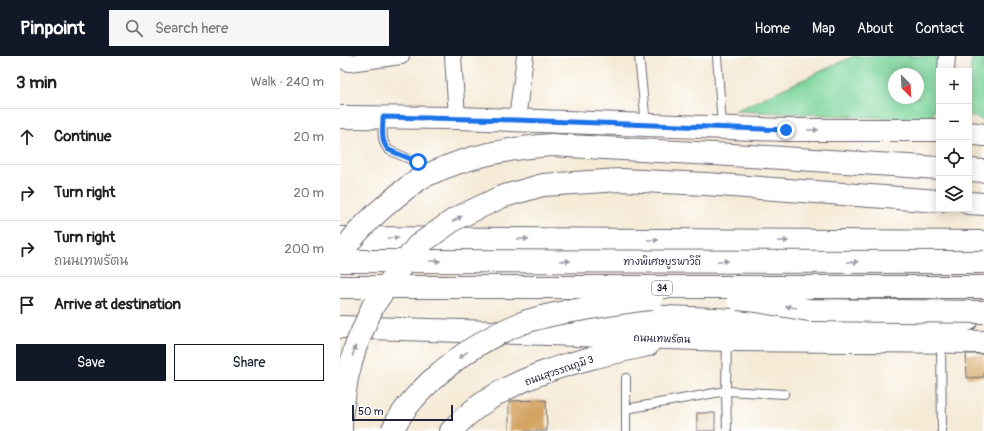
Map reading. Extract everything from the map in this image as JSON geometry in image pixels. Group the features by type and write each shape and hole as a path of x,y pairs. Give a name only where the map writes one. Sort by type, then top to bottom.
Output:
{"main road":[{"path":"340,117 457,118 786,130 936,126"},
{"path":"972,133 984,135"},
{"path":"340,256 351,240 372,218 397,195 422,178 455,163 486,154 515,148 551,145 936,168"},
{"path":"972,170 984,171"},
{"path":"341,431 341,416 347,378 355,348 373,306 417,246 455,219 502,197 543,185 620,180 936,201"},
{"path":"972,203 984,204"},
{"path":"340,238 984,242"},
{"name":"ทางพิเศษบูรพาวิถี","path":"340,261 984,262"},
{"path":"340,287 984,287"},
{"name":"34","path":"535,287 984,291"},
{"path":"392,431 408,406 424,388 465,353 492,336 519,324 542,317 628,302 681,298 743,300 814,310 984,312"},
{"path":"542,317 628,316 868,325 984,319"},
{"name":"ถนนเทพรัตน","path":"340,327 728,340 984,342"},
{"name":"ถนนสุวรรณภูมิ 3","path":"451,431 485,402 516,384 552,370 593,357 680,338"}],"street":[{"path":"340,60 349,63 401,56"},
{"path":"453,56 457,118"},
{"path":"517,120 525,56"},
{"path":"946,68 947,56"}],"lane":[{"path":"639,56 646,125"},
{"path":"717,56 722,127"},
{"path":"383,117 382,137 384,145 389,150 418,162"},
{"path":"727,431 726,391 728,340"},
{"path":"941,342 942,431"},
{"path":"626,378 626,431"},
{"path":"626,409 726,391 784,394"}],"green space":[{"path":"854,56 941,56 939,68 936,68 936,99 932,120 735,111"},
{"path":"972,56 984,56 984,120 972,116 972,68 971,68"}],"building":[{"path":"966,354 984,354 984,377 967,378"},
{"path":"546,400 547,431 509,431 509,402"},
{"path":"697,413 715,413 715,431 697,431"}],"route":[{"path":"418,162 389,150 384,145 382,137 383,117 457,118 786,130"}]}
